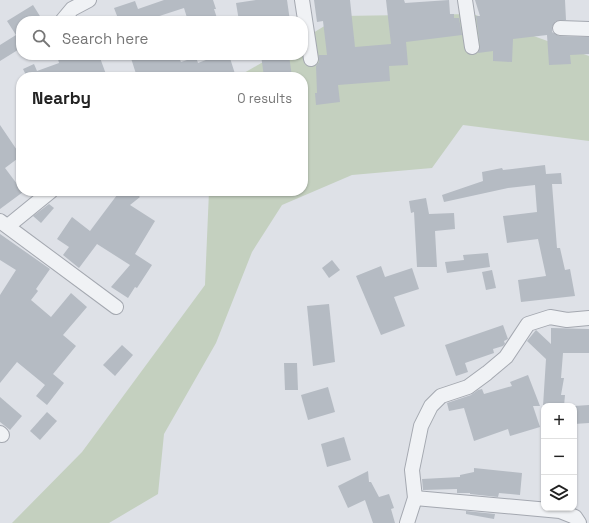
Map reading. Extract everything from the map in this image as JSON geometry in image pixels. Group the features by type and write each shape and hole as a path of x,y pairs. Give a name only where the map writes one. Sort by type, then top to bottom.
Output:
{"street":[{"path":"66,16 72,9 89,0"},
{"path":"302,0 304,16"},
{"path":"465,0 472,47"},
{"path":"560,28 589,29"},
{"path":"308,39 311,59"},
{"path":"44,196 4,223 116,308"},
{"path":"407,523 415,498 412,470 421,426 431,406 441,396 468,387 506,357 528,324 550,317 567,320 589,318"},
{"path":"415,498 560,511 574,517 580,523"}],"green space":[{"path":"473,14 589,56 589,141 463,125 432,168 352,175 308,194 308,72 246,72 266,60 308,60 308,36 341,16"},
{"path":"209,196 303,196 282,205 252,252 216,343 164,434 158,494 109,523 12,523 82,452 205,285"}],"building":[{"path":"164,0 213,0 216,16 186,16 184,8 159,16 117,16 114,8 135,1 138,9"},
{"path":"256,0 287,0 289,16 238,16 236,3"},
{"path":"314,0 350,0 355,47 391,44 386,0 404,0 405,3 449,0 450,14 454,14 454,18 459,18 462,35 406,42 408,65 389,66 390,81 338,85 340,102 316,105 316,66 319,62 319,55 327,55 323,21 317,22"},
{"path":"475,0 565,0 566,20 556,21 552,27 552,32 559,36 589,37 589,54 570,55 571,64 549,65 547,35 513,39 512,62 493,61 493,51 478,53 480,46 476,16 480,16"},
{"path":"33,5 40,16 16,16 16,35 7,21"},
{"path":"16,35 16,51 0,61 0,45"},
{"path":"58,60 101,60 105,72 24,72 23,69 34,64 37,71 59,63"},
{"path":"132,60 180,60 181,62 187,60 197,60 198,63 206,60 231,60 234,72 135,72"},
{"path":"262,60 290,60 291,72 263,72"},
{"path":"0,125 16,149 16,160 5,168 16,183 16,196 18,196 0,209"},
{"path":"545,165 546,174 561,173 562,184 552,184 557,248 560,248 565,270 570,269 575,296 521,302 518,280 546,276 538,239 507,243 503,216 537,212 535,185 508,188 444,202 442,195 483,181 482,172 502,168 503,170"},
{"path":"116,196 139,196 140,197 130,205 155,221 135,254 152,265 137,288 135,287 128,298 111,287 130,265 97,244 79,268 63,255 69,247 57,239 72,217 90,231"},
{"path":"426,198 429,214 454,213 455,229 435,231 437,267 417,267 414,212 411,213 409,201"},
{"path":"49,204 54,208 41,223 33,216"},
{"path":"0,234 50,269 36,289 38,291 31,300 51,317 71,293 87,307 63,335 76,346 53,374 64,383 47,405 36,396 45,385 17,362 0,383 0,295 16,270 0,260"},
{"path":"488,253 490,267 447,273 445,262 464,260 463,255"},
{"path":"332,260 340,270 329,278 322,268"},
{"path":"381,266 385,277 412,268 419,289 394,297 405,326 381,335 356,276"},
{"path":"492,270 496,288 486,290 482,272"},
{"path":"329,304 335,362 313,366 307,306"},
{"path":"503,325 508,339 504,341 505,344 493,349 494,353 465,363 468,372 456,376 445,345"},
{"path":"551,328 589,329 589,353 563,353 561,378 564,378 561,395 565,395 564,403 543,403 546,359 527,341 536,330 551,344"},
{"path":"122,345 133,355 115,376 103,365"},
{"path":"284,363 297,363 298,390 285,390"},
{"path":"528,375 540,406 533,406 540,427 510,436 508,429 474,441 464,408 449,411 447,403 471,395 478,390 482,389 484,394 512,386 510,382"},
{"path":"328,387 335,412 308,420 301,395"},
{"path":"0,397 22,416 10,430 0,422"},
{"path":"589,405 589,423 577,424 577,406"},
{"path":"47,412 57,421 40,440 30,431"},
{"path":"344,437 351,460 327,467 321,444"},
{"path":"474,468 522,473 520,495 499,493 498,497 470,493 457,493 457,489 423,490 422,479 460,477 460,475 474,472"},
{"path":"368,471 369,482 371,482 379,497 389,494 394,508 391,509 395,523 373,523 365,500 348,508 338,486"},
{"path":"466,511 495,514 494,519 466,514"}]}
